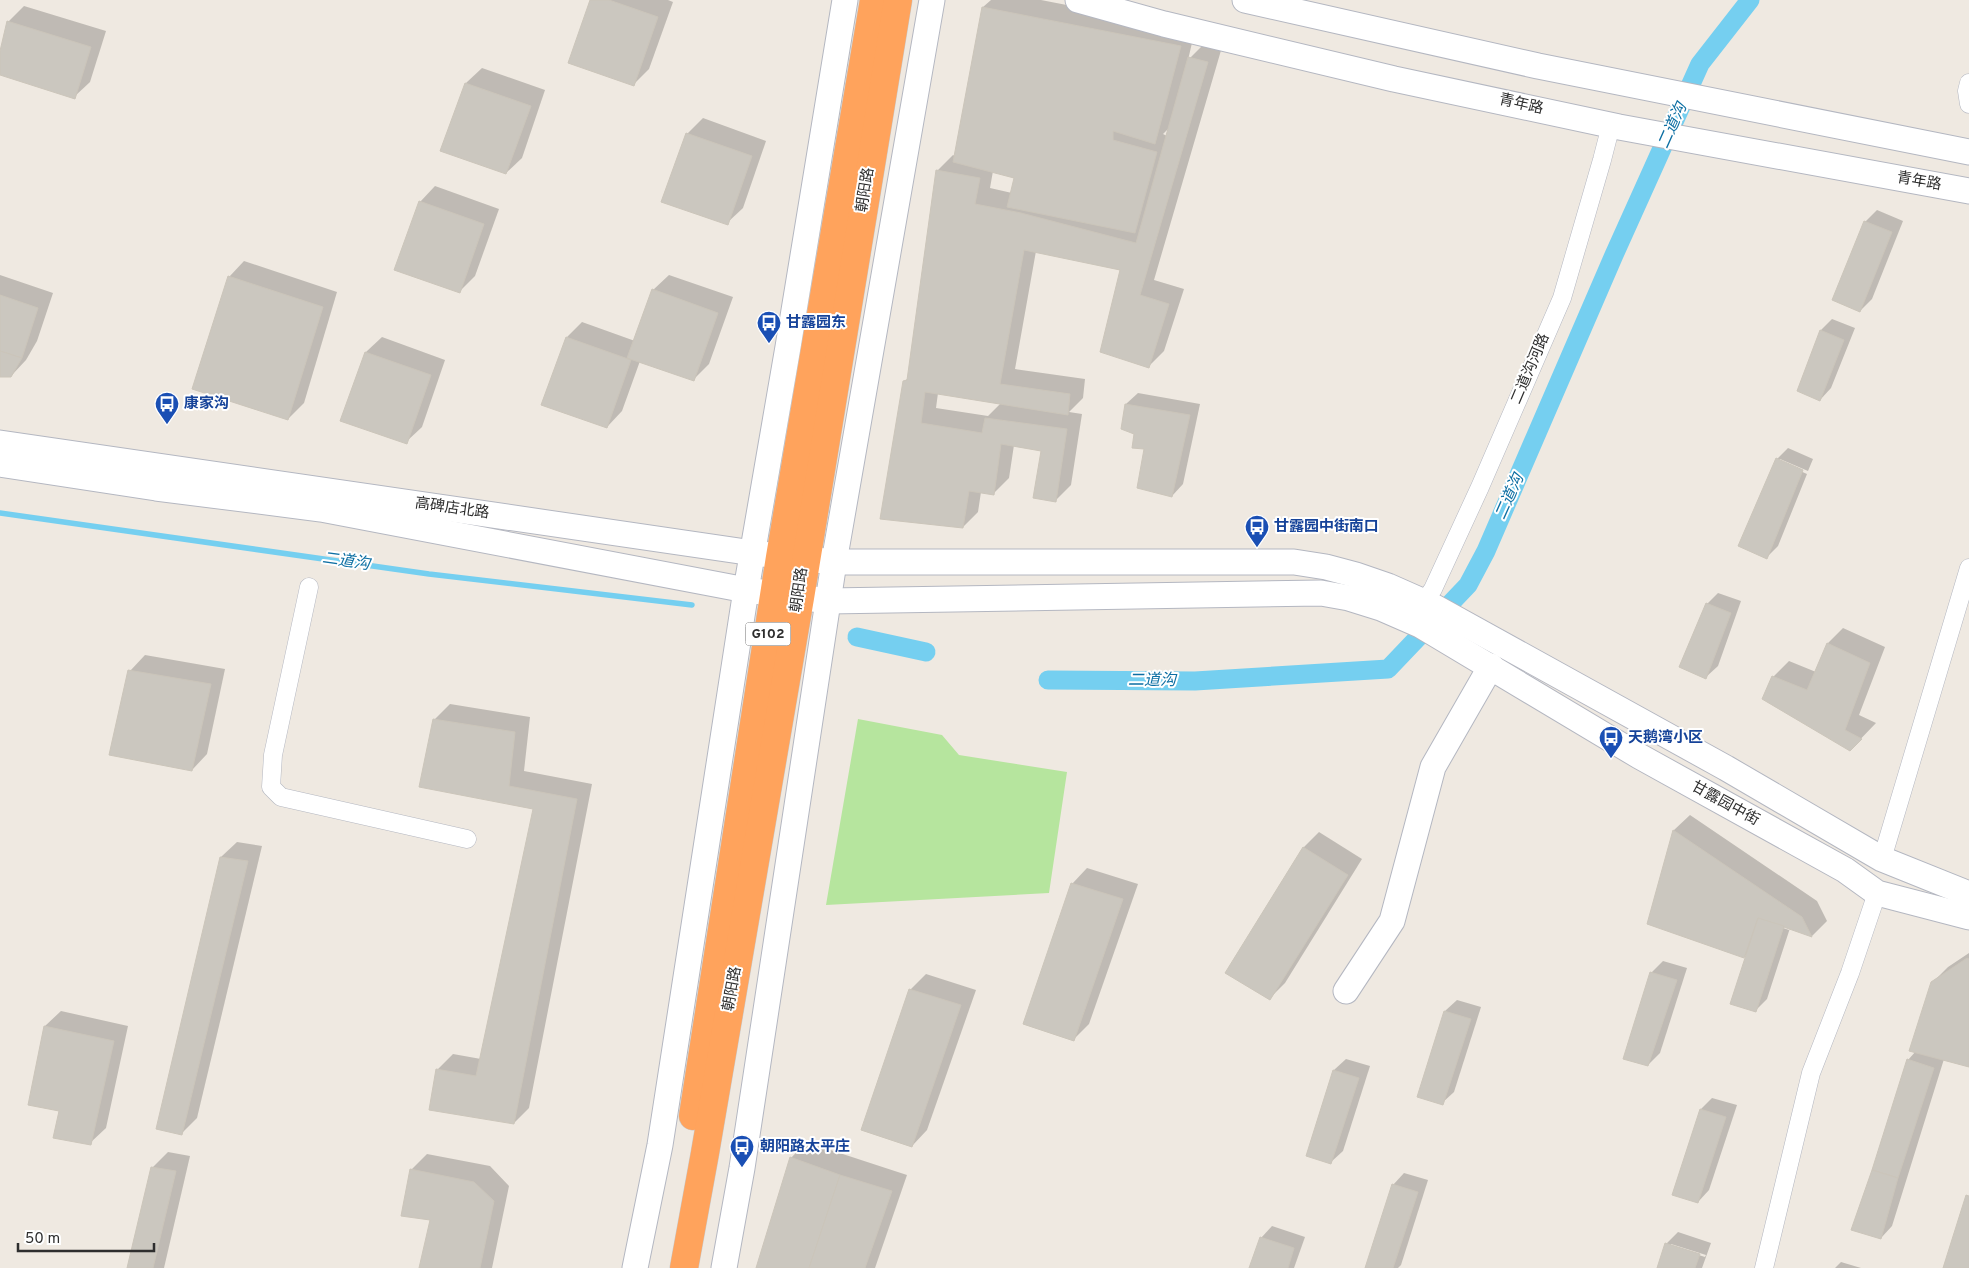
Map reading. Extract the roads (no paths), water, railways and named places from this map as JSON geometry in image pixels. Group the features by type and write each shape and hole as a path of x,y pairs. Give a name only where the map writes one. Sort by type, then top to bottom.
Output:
{"highway":[{"name":"朝阳路","path":"684,1268 707,1144 874,0"},
{"name":"朝阳路","path":"792,558 898,0"},
{"name":"朝阳路","path":"665,1268 787,596"}],"street":[{"path":"635,1268 660,1145 746,590 845,0"},
{"name":"朝阳路","path":"724,1268 742,1168 834,562 932,0"},
{"name":"青年路","path":"1078,0 1164,24 1394,79 1615,126 1969,191"},
{"path":"1246,0 1641,87 1969,152"},
{"path":"1969,83 1967,91 1969,104"},
{"name":"二道沟河路","path":"1425,611 1562,298 1600,168 1615,126"},
{"path":"0,443 153,477"},
{"path":"0,464 153,477"},
{"name":"高碑店北路","path":"153,477 753,554 834,562 1294,562 1326,567 1388,586 1425,611"},
{"name":"高碑店北路","path":"153,477 746,590 828,601 1321,593 1350,598 1381,608 1425,611"},
{"path":"1882,859 1969,568"},
{"path":"309,588 273,755 271,787 281,797 466,839"},
{"name":"甘露园中街","path":"1425,611 1504,645 1726,768 1882,859 1969,894"},
{"name":"甘露园中街","path":"1425,611 1490,666 1639,756 1845,870 1877,893 1969,917"},
{"path":"1346,991 1392,921 1433,766 1490,666"},
{"path":"1764,1268 1811,1073 1850,973 1877,893"}],"waterway":[{"name":"二道沟","path":"1048,680 1195,681 1388,669 1468,585 1486,551 1614,255 1700,64 1750,0"},
{"name":"二道沟","path":"0,513 429,574 692,605"},
{"name":"二道沟","path":"857,637 926,652"}],"place":[{"name":"甘露园东","path":"769,344"},
{"name":"康家沟","path":"167,425"},
{"name":"甘露园中街南口","path":"1257,548"},
{"name":"天鹅湾小区","path":"1611,759"},
{"name":"朝阳路太平庄","path":"742,1168"}]}
